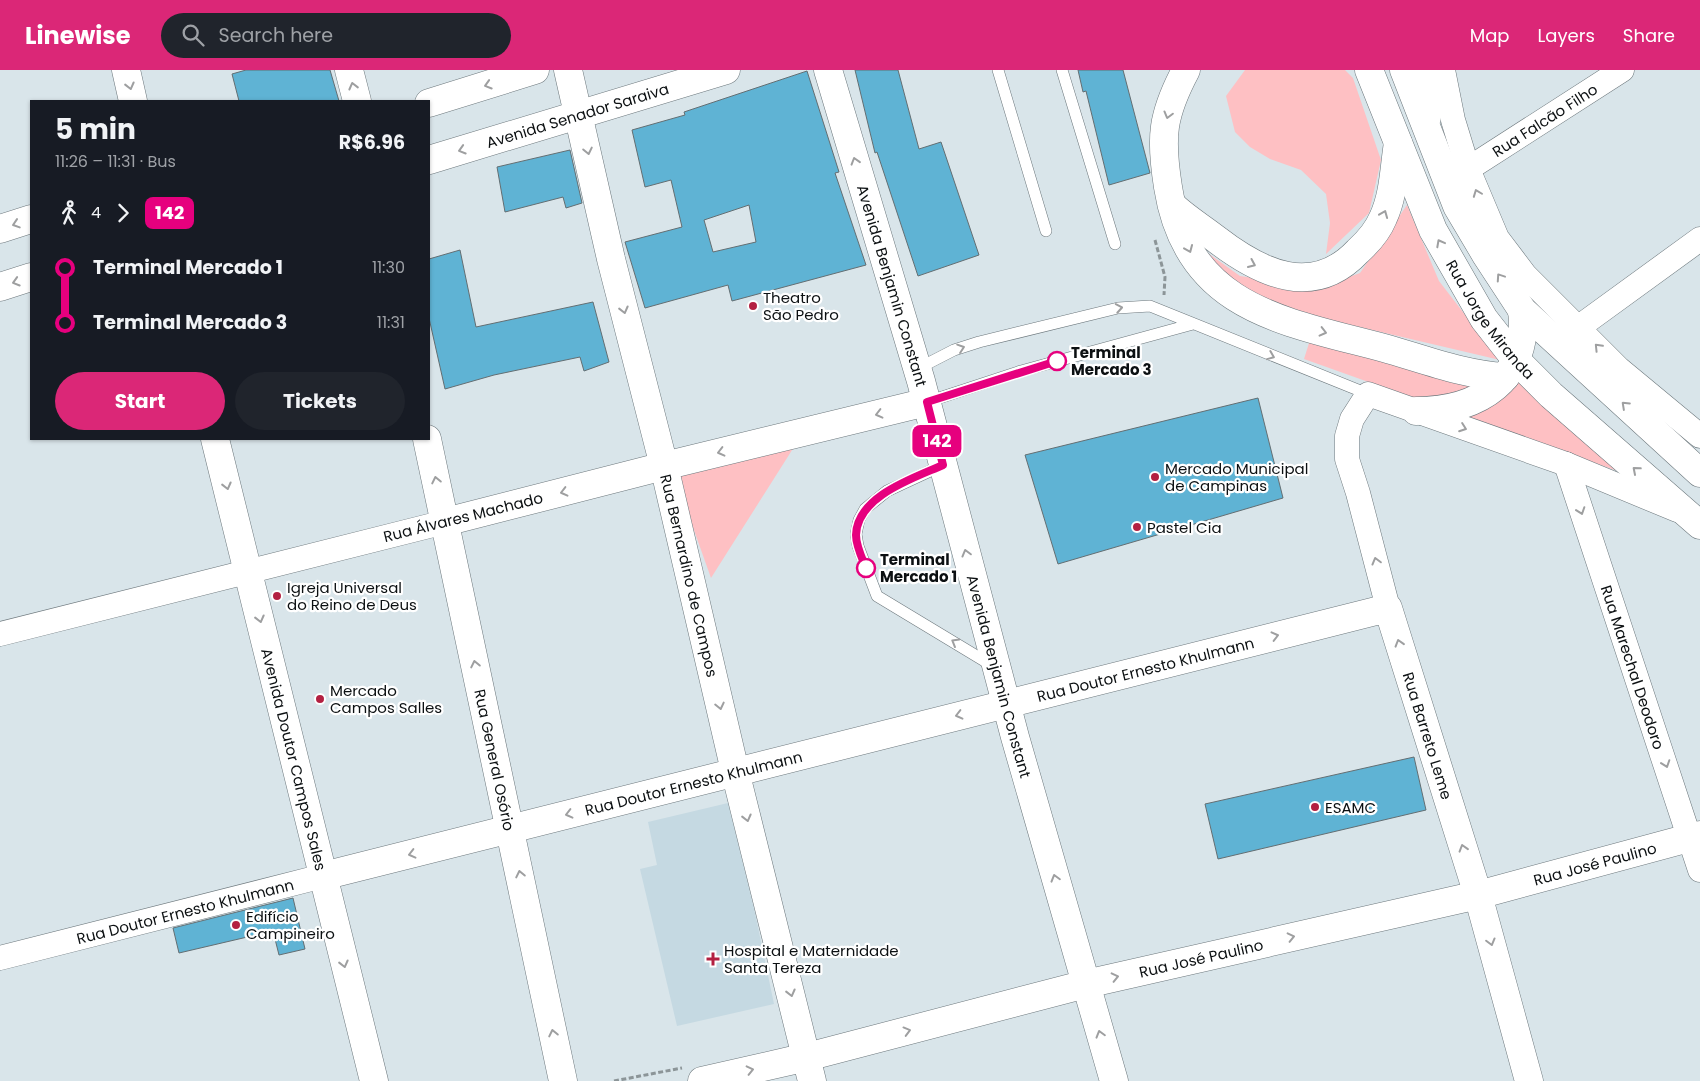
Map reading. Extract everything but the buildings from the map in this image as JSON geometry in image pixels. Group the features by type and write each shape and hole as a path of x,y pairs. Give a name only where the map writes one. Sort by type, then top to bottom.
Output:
{"main road":[{"path":"126,70 133,100"},
{"path":"349,70 357,100"},
{"path":"430,103 535,70"},
{"name":"Rua Bernardino de Campos","path":"568,70 580,114 611,258 664,466 735,771 810,1069"},
{"name":"Avenida Senador Saraiva","path":"430,160 726,70"},
{"name":"Avenida Benjamin Constant","path":"828,70 927,402 996,668 1114,1081"},
{"path":"1186,70 1169,109 1163,135 1163,160 1171,204 1193,258 1210,278 1228,294 1250,306 1303,327 1475,374 1511,369"},
{"name":"Rua Jorge Miranda","path":"1369,70 1433,230 1511,369 1551,394 1693,519"},
{"path":"1404,70 1428,126"},
{"path":"1422,70 1428,126"},
{"name":"Rua Jorge Miranda","path":"1428,126 1442,171 1457,206 1522,310 1700,473"},
{"path":"1171,204 1191,222 1246,261 1260,268 1298,277 1327,274 1349,261 1368,241 1383,218 1390,197 1398,143"},
{"path":"0,229 30,219"},
{"path":"0,287 30,277"},
{"path":"1416,411 1441,411 1465,406 1486,394 1511,369 1523,345 1522,310"},
{"name":"Rua Álvares Machado","path":"444,522 927,402"},
{"name":"Avenida Doutor Campos Sales","path":"215,440 374,1081"},
{"name":"Rua General Osório","path":"427,440 563,1081"},
{"name":"Rua Doutor Ernesto Khulmann","path":"323,876 1388,608"},
{"name":"Rua Barreto Leme","path":"1388,608 1478,894 1529,1081"},
{"name":"Rua José Paulino","path":"702,1081 810,1069 1086,984 1478,894 1695,837"}],"street":[{"path":"1443,70 1453,120 1468,169 1497,238 1525,276 1579,327 1619,369 1700,436"},
{"name":"Rua Falcão Filho","path":"1468,169 1622,70"},
{"path":"1579,327 1700,239"},
{"name":"Rua Jorge Miranda","path":"1368,394 1566,464 1693,519"},
{"name":"Rua Barreto Leme","path":"1368,394 1352,419 1347,436 1347,458 1388,608"},
{"name":"Rua Marechal Deodoro","path":"1566,464 1695,837 1700,870"},
{"name":"Rua Álvares Machado","path":"0,634 444,522"},
{"name":"Rua Doutor Ernesto Khulmann","path":"0,958 323,876"}],"lane":[{"path":"998,70 1046,231"},
{"path":"1062,70 1115,244"},
{"path":"917,369 954,350 979,342 1118,308 1150,306 1368,394"},
{"path":"927,402 1022,371 1193,324"},
{"path":"943,465 886,491 865,509 859,520 856,534 858,546 877,596 996,668"}],"shaded area":[{"path":"1245,70 1345,70 1353,78 1381,160 1369,213 1326,254 1330,223 1326,194 1301,170 1270,159 1250,147 1235,132 1226,96"},
{"path":"1407,205 1439,281 1500,360 1283,309 1223,278 1198,246 1240,276 1319,288 1360,273"},
{"path":"1310,340 1518,380 1626,474 1304,359"},
{"path":"794,447 711,578 674,474"},
{"name":"Hospital e Maternidade Santa Tereza","path":"728,803 755,913 774,1004 677,1026 640,869 657,865 648,822"}],"bus line":[{"name":"142","path":"866,568 856,534 859,520 865,509 886,491 943,465 927,402 1057,361"}],"place":[{"name":"Theatro São Pedro","path":"753,306"},
{"name":"Terminal Mercado 3","path":"1057,361"},
{"name":"Mercado Municipal de Campinas","path":"1155,477"},
{"name":"Pastel Cia","path":"1137,527"},
{"name":"Terminal Mercado 1","path":"866,568"},
{"name":"Igreja Universal do Reino de Deus","path":"277,596"},
{"name":"Mercado Campos Salles","path":"320,699"},
{"name":"ESAMC","path":"1315,807"},
{"name":"Edifício Campineiro","path":"236,925"},
{"name":"Hospital e Maternidade Santa Tereza","path":"713,959"}]}
